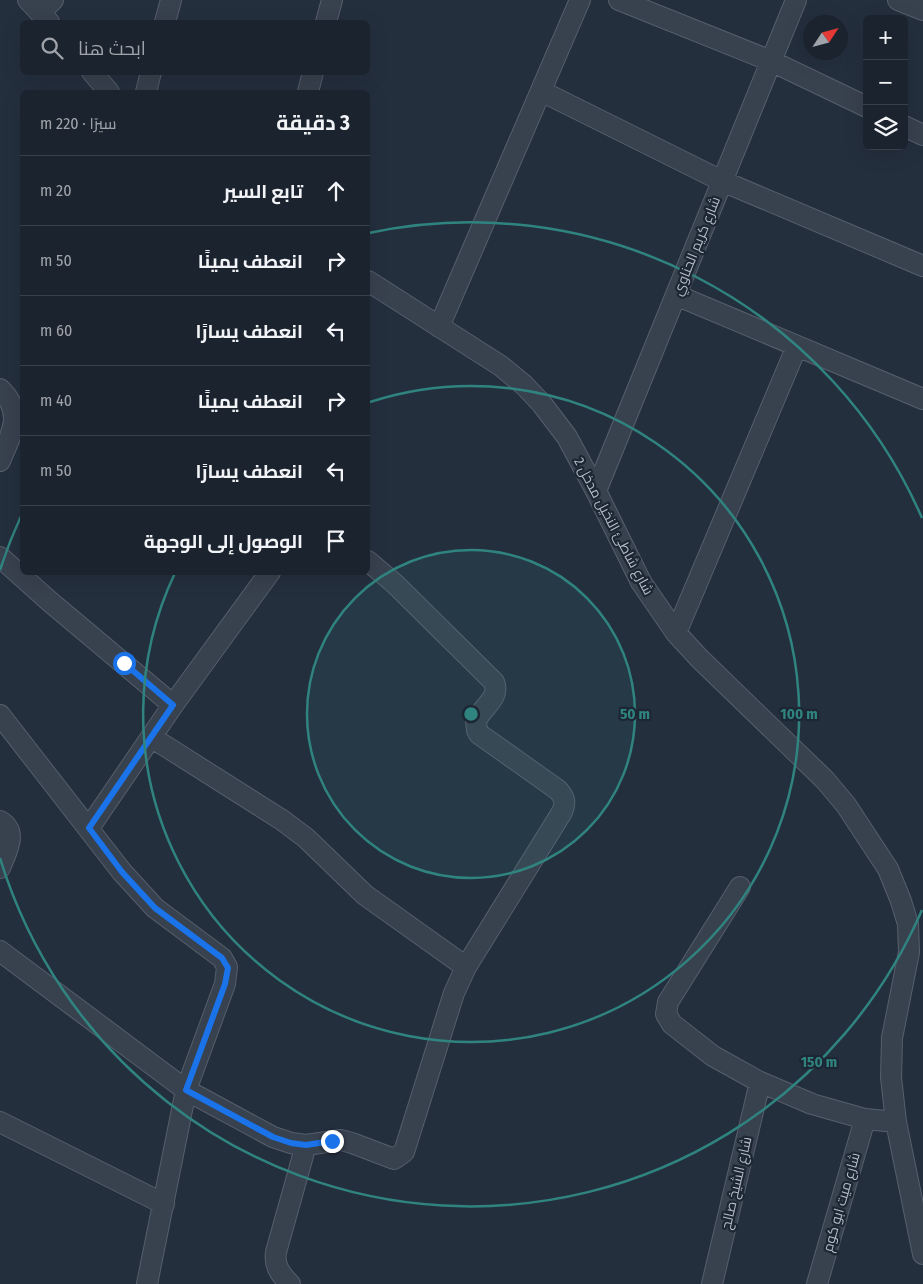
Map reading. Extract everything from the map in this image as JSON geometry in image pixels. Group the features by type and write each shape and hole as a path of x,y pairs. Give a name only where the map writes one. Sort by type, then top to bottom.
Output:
{"street":[{"path":"166,20 171,0"},
{"path":"327,20 332,0"},
{"path":"439,326 580,0"},
{"path":"618,0 771,61 863,106"},
{"name":"شارع كريم الحناوي","path":"596,491 796,0"},
{"path":"898,0 923,10"},
{"path":"95,75 108,90"},
{"path":"146,90 150,75"},
{"path":"308,90 312,75"},
{"path":"541,91 722,181 923,266"},
{"path":"908,128 923,135"},
{"name":"شارع شاطئ النخيل مدخل 2","path":"370,282 501,366 536,398 566,437 596,491 641,582 676,633 712,671 818,774 846,805 888,869 901,901 916,926 892,1038 891,1077 896,1122 923,1254"},
{"path":"676,295 923,399"},
{"path":"676,633 797,346"},
{"path":"0,389 10,401 15,419 0,461"},
{"path":"0,557 20,575"},
{"path":"0,950 186,1090 273,1137 291,1143 306,1145 341,1140 394,1159 404,1152 454,993 466,967 562,812 566,802 558,790 479,734 476,721 494,696 496,689 494,682 395,584 370,563"},
{"path":"20,575 173,705"},
{"path":"89,828 173,705 268,575"},
{"path":"0,715 122,872 155,908 216,952 226,962 228,968 225,984 186,1090 147,1284"},
{"path":"151,737 282,820 306,838 365,895 466,967"},
{"path":"0,821 6,824 11,834 10,842 0,868"},
{"path":"740,887 668,1002 666,1014 672,1024 713,1056 760,1082 812,1104 865,1119 896,1122"},
{"name":"شارع الشيخ صالح","path":"712,1284 760,1082"},
{"name":"شارع ميت ابو كوم","path":"818,1284 865,1119"},
{"path":"0,1122 164,1204"},
{"path":"290,1284 274,1262 306,1145"}],"route":[{"path":"124,663 173,705 89,828 122,872 155,908 216,952 226,962 228,968 225,984 186,1090 273,1137 291,1143 306,1145 332,1141"}]}
